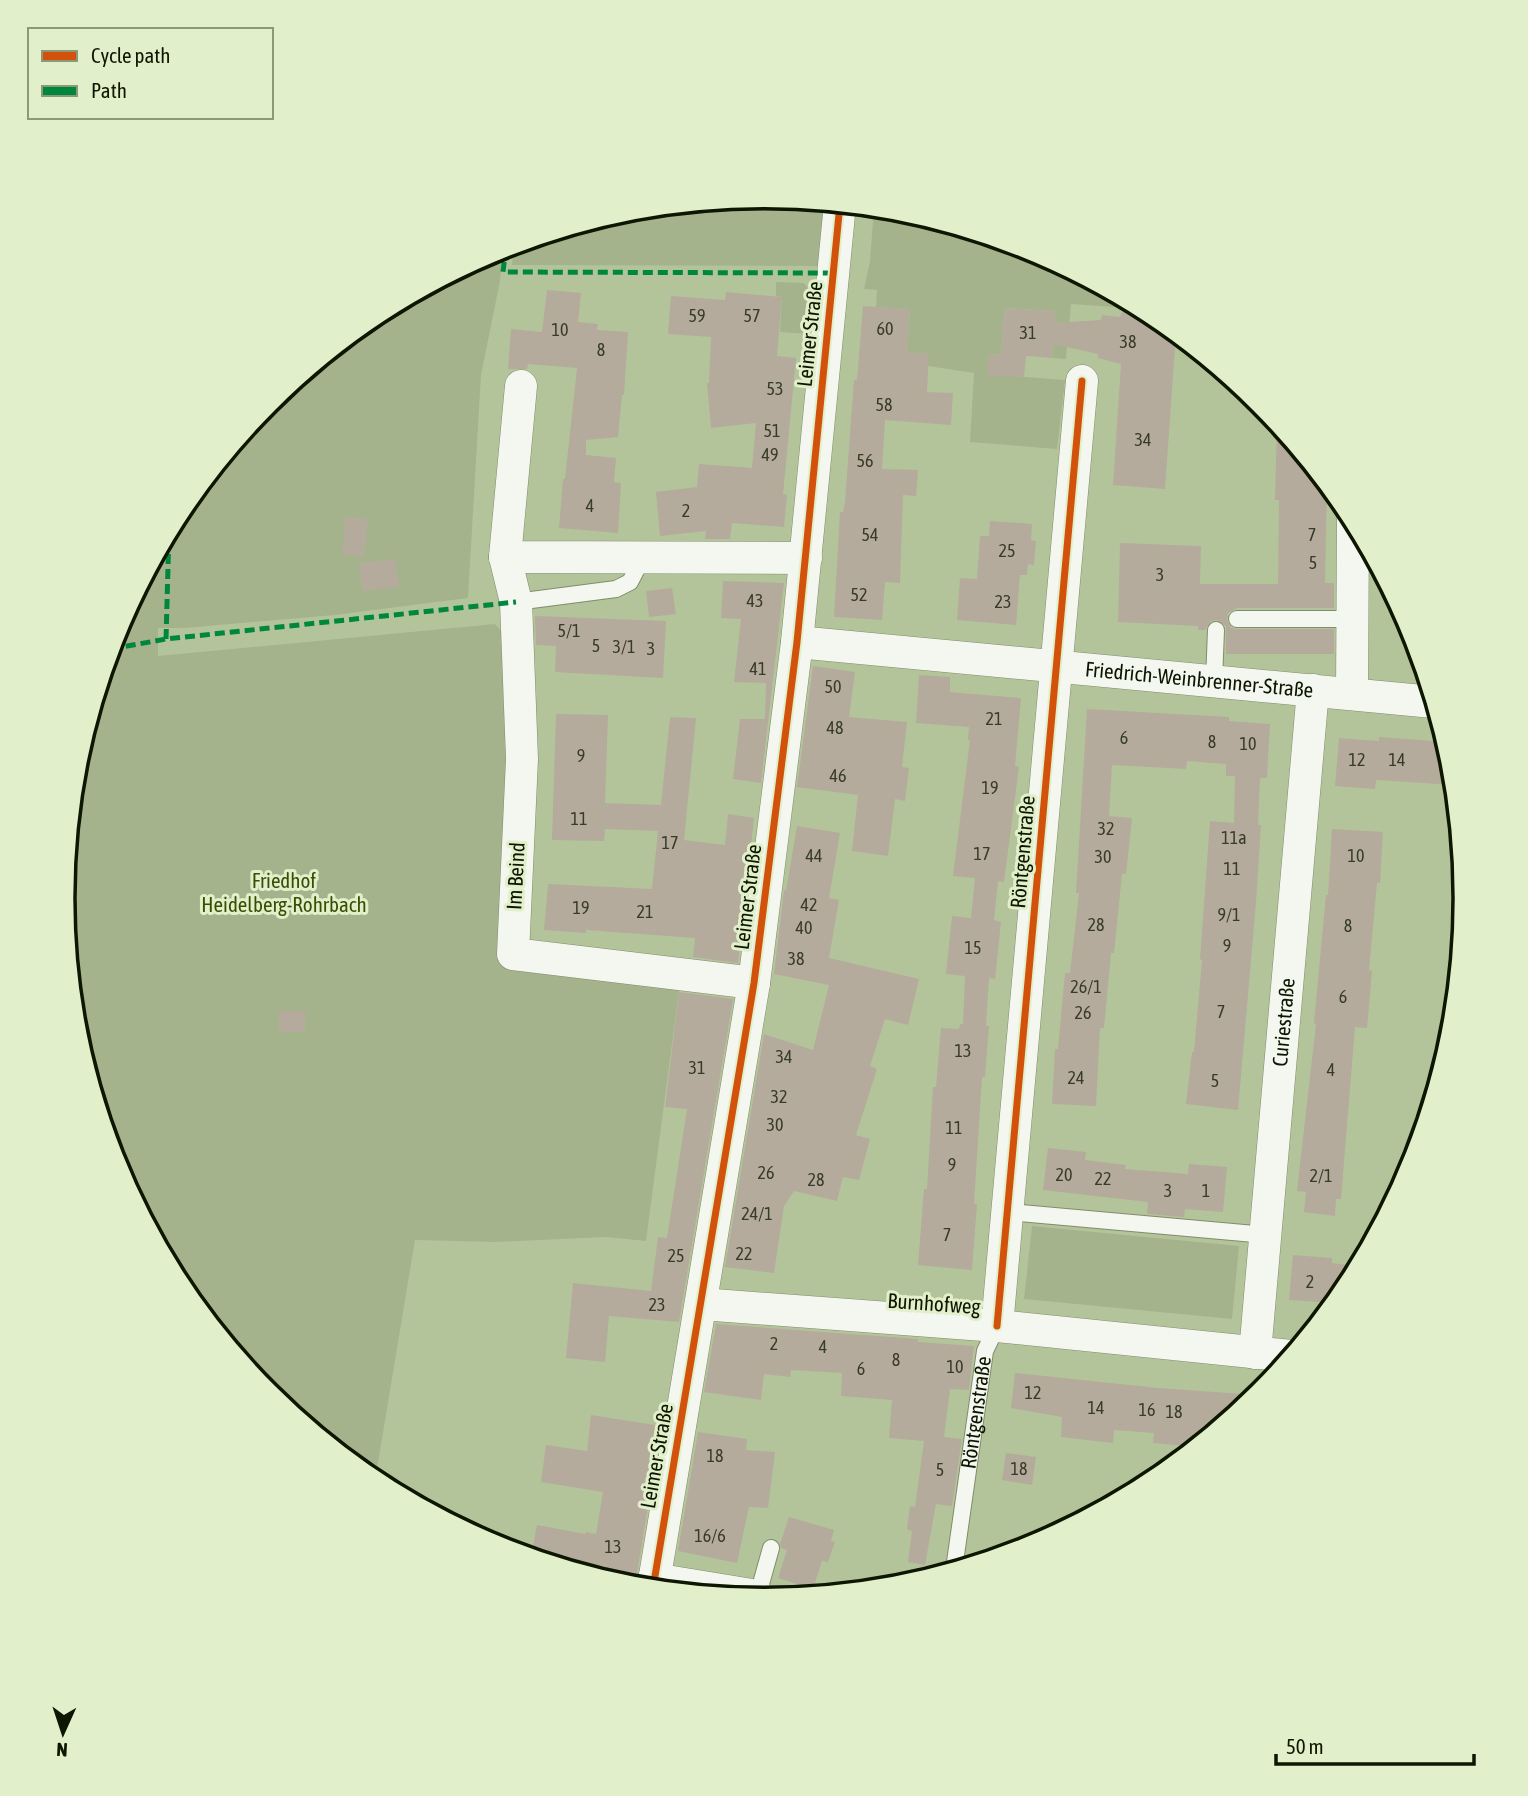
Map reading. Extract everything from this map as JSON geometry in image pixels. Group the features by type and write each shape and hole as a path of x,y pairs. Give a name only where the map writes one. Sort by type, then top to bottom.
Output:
{"street":[{"name":"Leimer Straße","path":"654,1578 754,984 797,642 839,214"},
{"name":"Röntgenstraße","path":"997,1326 1082,381"},
{"name":"Im Beind","path":"521,386 505,557 516,602 522,759 513,954 754,984"},
{"path":"1352,694 1353,542"},
{"path":"505,557 806,558"},
{"name":"Friedrich-Weinbrenner-Straße","path":"797,642 1423,701"},
{"name":"Curiestraße","path":"1255,1353 1313,690"},
{"name":"Burnhofweg","path":"701,1304 997,1326 1279,1355"}],"lane":[{"path":"516,602 616,589 630,582 643,556"},
{"path":"1237,619 1353,619"},
{"path":"1214,681 1216,630"},
{"path":"1009,1212 1266,1235"},
{"name":"Röntgenstraße","path":"955,1559 985,1351 997,1326"},
{"path":"760,1587 771,1548"}],"green space":[{"path":"764,209 826,212 818,266 512,265 513,257 543,246 630,222 719,211"},
{"path":"873,218 898,222 985,246 1028,262 1069,280 1117,307 1071,304 1066,359 1052,358 1055,311 1005,308 1001,355 989,354 988,374 1065,380 1057,449 970,442 974,373 928,366 928,354 907,352 910,309 876,307 877,290 864,289 870,261"},
{"name":"Friedhof Heidelberg-Rohrbach","path":"502,261 481,375 468,598 335,615 158,628 158,656 495,624 509,641 503,963 680,983 646,1241 606,1237 495,1242 415,1240 377,1468 310,1416 246,1352 191,1281 146,1203 112,1119 88,1032 77,943 77,853 88,764 112,677 146,593 191,515 246,444 310,380 381,325 459,280"},
{"path":"776,282 804,283 811,293 808,334 780,332 782,297 776,296"},
{"path":"1032,1226 1239,1246 1232,1319 1024,1299"}],"building":[{"path":"547,290 581,293 578,322 598,324 597,330 628,332 618,437 586,440 586,455 616,458 614,482 621,483 618,533 559,528 577,368 528,364 527,369 508,369 511,329 542,332"},
{"path":"726,292 782,297 777,356 796,358 783,494 787,495 784,527 732,523 730,539 705,539 706,531 660,536 656,492 697,487 699,464 752,468 756,423 711,428 707,383 711,337 668,334 671,296 725,300"},
{"path":"863,306 910,309 907,352 929,354 927,392 953,393 951,425 885,420 882,469 918,470 916,496 903,495 900,583 885,582 882,620 834,617 840,512 843,512 845,502 854,380 857,380"},
{"path":"1005,308 1055,311 1054,323 1101,320 1102,315 1120,317 1122,312 1125,312 1175,346 1165,489 1113,485 1121,364 1098,358 1098,354 1053,344 1052,358 1026,356 1024,377 987,375 989,354 1001,355 1003,332 1000,331 1004,325"},
{"path":"1277,438 1327,501 1325,583 1334,583 1334,608 1237,608 1228,613 1227,620 1231,628 1237,629 1334,629 1334,654 1226,654 1226,626 1217,620 1211,621 1205,630 1198,630 1198,626 1118,622 1120,543 1201,546 1200,584 1278,584 1279,500 1275,500"},
{"path":"345,517 368,519 364,557 342,555"},
{"path":"990,521 1032,524 1031,540 1036,541 1034,565 1028,564 1027,575 1020,575 1016,625 957,620 960,578 977,579 980,536 989,536"},
{"path":"395,559 399,587 362,591 359,563"},
{"path":"723,581 784,583 761,783 733,779 740,719 765,719 766,683 734,682 741,619 721,618"},
{"path":"672,588 676,614 649,617 646,591"},
{"path":"535,616 666,621 663,678 555,672 556,646 536,645"},
{"path":"813,666 855,672 849,717 907,722 902,767 909,768 905,801 895,799 888,856 852,851 858,795 797,787"},
{"path":"919,675 950,677 950,692 1021,698 1015,766 1019,767 1004,882 998,881 994,920 1001,922 995,979 989,978 986,1026 989,1026 985,1077 982,1077 972,1270 918,1265 924,1189 927,1189 933,1087 936,1087 941,1028 959,1029 960,1024 963,1024 965,976 946,974 952,916 971,918 975,878 953,876 970,740 969,727 916,723"},
{"path":"1087,709 1229,717 1229,721 1270,724 1267,778 1260,778 1258,825 1261,825 1256,903 1238,1110 1186,1104 1194,1052 1202,960 1210,821 1234,823 1235,776 1226,776 1226,764 1187,761 1186,769 1112,765 1109,816 1132,818 1126,874 1122,874 1114,953 1111,953 1104,1028 1100,1028 1096,1106 1052,1104 1055,1049 1058,1049 1065,973 1070,973 1079,893 1076,893"},
{"path":"556,714 608,715 605,803 661,805 670,717 696,718 684,840 725,845 728,814 754,818 738,963 693,957 695,938 586,930 586,933 544,930 548,884 652,889 658,831 605,829 604,841 552,840"},
{"path":"1379,737 1434,741 1443,784 1376,780 1375,789 1335,786 1339,738 1379,741"},
{"path":"797,826 840,833 829,898 839,900 829,958 919,979 908,1025 885,1019 870,1066 877,1069 856,1135 870,1139 859,1180 843,1177 837,1201 794,1191 784,1206 774,1273 725,1267 764,1034 813,1050 829,985 774,974 784,890 786,891"},
{"path":"1332,829 1383,832 1380,883 1377,883 1369,970 1372,971 1367,1028 1355,1027 1341,1199 1336,1199 1335,1216 1304,1212 1306,1192 1297,1191 1316,1024"},
{"path":"679,992 733,999 679,1322 609,1316 605,1362 566,1358 573,1283 651,1291 658,1237 667,1238 687,1109 665,1107"},
{"path":"279,1011 305,1011 305,1032 279,1032"},
{"path":"1048,1148 1086,1152 1085,1160 1126,1165 1125,1169 1188,1174 1189,1164 1227,1167 1223,1212 1185,1209 1184,1217 1147,1214 1148,1202 1043,1190"},
{"path":"1293,1255 1332,1258 1332,1263 1347,1265 1321,1302 1289,1300"},
{"path":"716,1324 918,1339 918,1342 974,1346 969,1390 950,1389 944,1437 962,1439 952,1506 936,1504 925,1565 908,1562 912,1531 907,1529 910,1506 915,1507 924,1441 889,1438 892,1400 841,1396 842,1373 791,1370 790,1377 764,1374 761,1400 704,1392"},
{"path":"1015,1373 1242,1394 1181,1446 1153,1443 1154,1433 1114,1430 1113,1443 1061,1437 1062,1417 1011,1408"},
{"path":"591,1415 661,1426 637,1575 533,1546 537,1525 596,1534 603,1492 541,1482 546,1445 587,1451"},
{"path":"698,1432 747,1439 746,1450 775,1452 768,1508 749,1507 737,1563 678,1551"},
{"path":"1006,1453 1036,1457 1032,1485 1002,1480"},
{"path":"789,1517 834,1530 831,1541 835,1542 828,1562 822,1561 814,1585 801,1585 778,1578 787,1550 781,1548"}],"marked path":[{"path":"504,260 503,272 833,273"},
{"path":"166,639 168,553"},
{"path":"123,647 166,639 516,602"}],"cycle path":[{"path":"655,1578 754,983 797,642 839,214"},
{"path":"997,1326 1082,381"}]}
